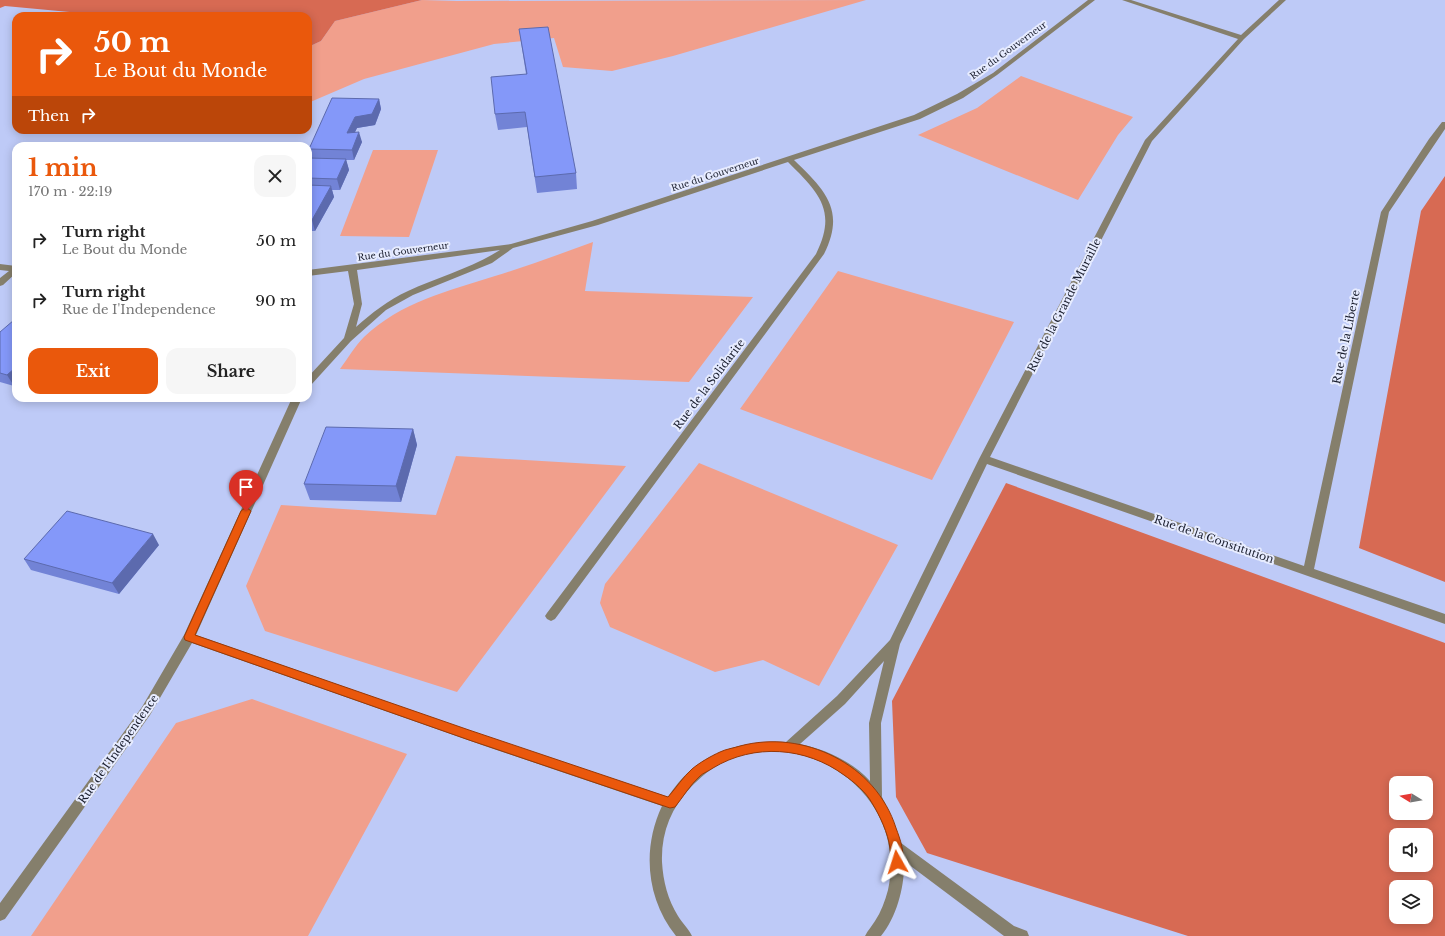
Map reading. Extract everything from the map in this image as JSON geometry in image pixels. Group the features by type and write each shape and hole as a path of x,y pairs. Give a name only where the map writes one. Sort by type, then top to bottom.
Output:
{"street":[{"name":"Rue du Gouverneur","path":"312,273 512,246 595,223 918,117 960,96 995,74 1092,0"},
{"path":"1125,0 1242,38"},
{"name":"Rue de la Grande Muraille","path":"876,798 875,723 894,644 984,459 1149,140 1242,38 1283,0"},
{"name":"Rue de la Liberte","path":"1308,571 1385,212 1433,139 1445,124"},
{"name":"Rue de la Solidarite","path":"551,616 820,254 828,237 830,221 827,204 811,182 790,160"},
{"path":"312,378 348,338 384,308 410,293 489,261 512,246"},
{"path":"0,267 12,268"},
{"path":"348,338 358,304 352,268"},
{"path":"0,282 12,272"},
{"name":"Rue de I'Independence","path":"0,914 146,711 189,637 295,402"},
{"name":"Rue de la Constitution","path":"984,459 1445,619"},
{"path":"189,637 476,738 670,803"},
{"name":"Rue de la Grande Muraille","path":"789,747 841,700 894,644"},
{"path":"686,936 676,926 660,894 655,860 660,826 670,803 696,772 724,755 755,747 789,747 814,752 837,763 858,779 876,798 888,821 896,847 897,876 890,906 876,935"},
{"path":"896,847 1010,932 1022,936"}],"shaded area":[{"path":"0,0 422,0 335,21 321,41 312,45 312,12 70,12 5,6 0,8"},
{"path":"422,0 866,0 673,56 612,71 563,67 554,38 494,44 364,79 312,101 312,45 321,41 335,21"},
{"path":"1021,76 1133,117 1118,135 1078,200 918,135 977,108"},
{"path":"373,150 438,150 409,237 340,236"},
{"path":"1445,176 1445,582 1359,548 1421,211"},
{"path":"593,242 585,291 753,297 689,382 340,369 364,337 378,325 409,306"},
{"path":"838,271 1014,322 932,480 740,409"},
{"path":"456,456 626,466 457,692 265,631 246,586 281,505 436,515"},
{"path":"699,463 898,545 819,686 763,660 715,672 610,627 600,603 605,584"},
{"path":"1006,483 1445,643 1445,936 1188,936 927,853 896,797 892,701"},
{"path":"252,699 407,754 308,936 31,936 176,723"}],"building":[{"path":"548,27 576,173 535,177 525,112 495,114 491,77 527,74 519,29"},
{"path":"332,98 379,99 372,114 355,117 347,133 359,132 352,150 312,149 312,142"},
{"path":"312,158 346,159 337,179 312,178"},
{"path":"312,185 331,186 312,220"},
{"path":"12,322 12,371 7,375 0,373 0,332"},
{"path":"326,427 413,429 396,486 304,484"},
{"path":"67,511 153,534 112,583 24,559"}],"route":[{"path":"246,511 189,637 469,735 670,803 696,772 724,755 755,747 789,747 814,752 837,763 858,779 876,798 888,821 896,847 897,862"}]}
